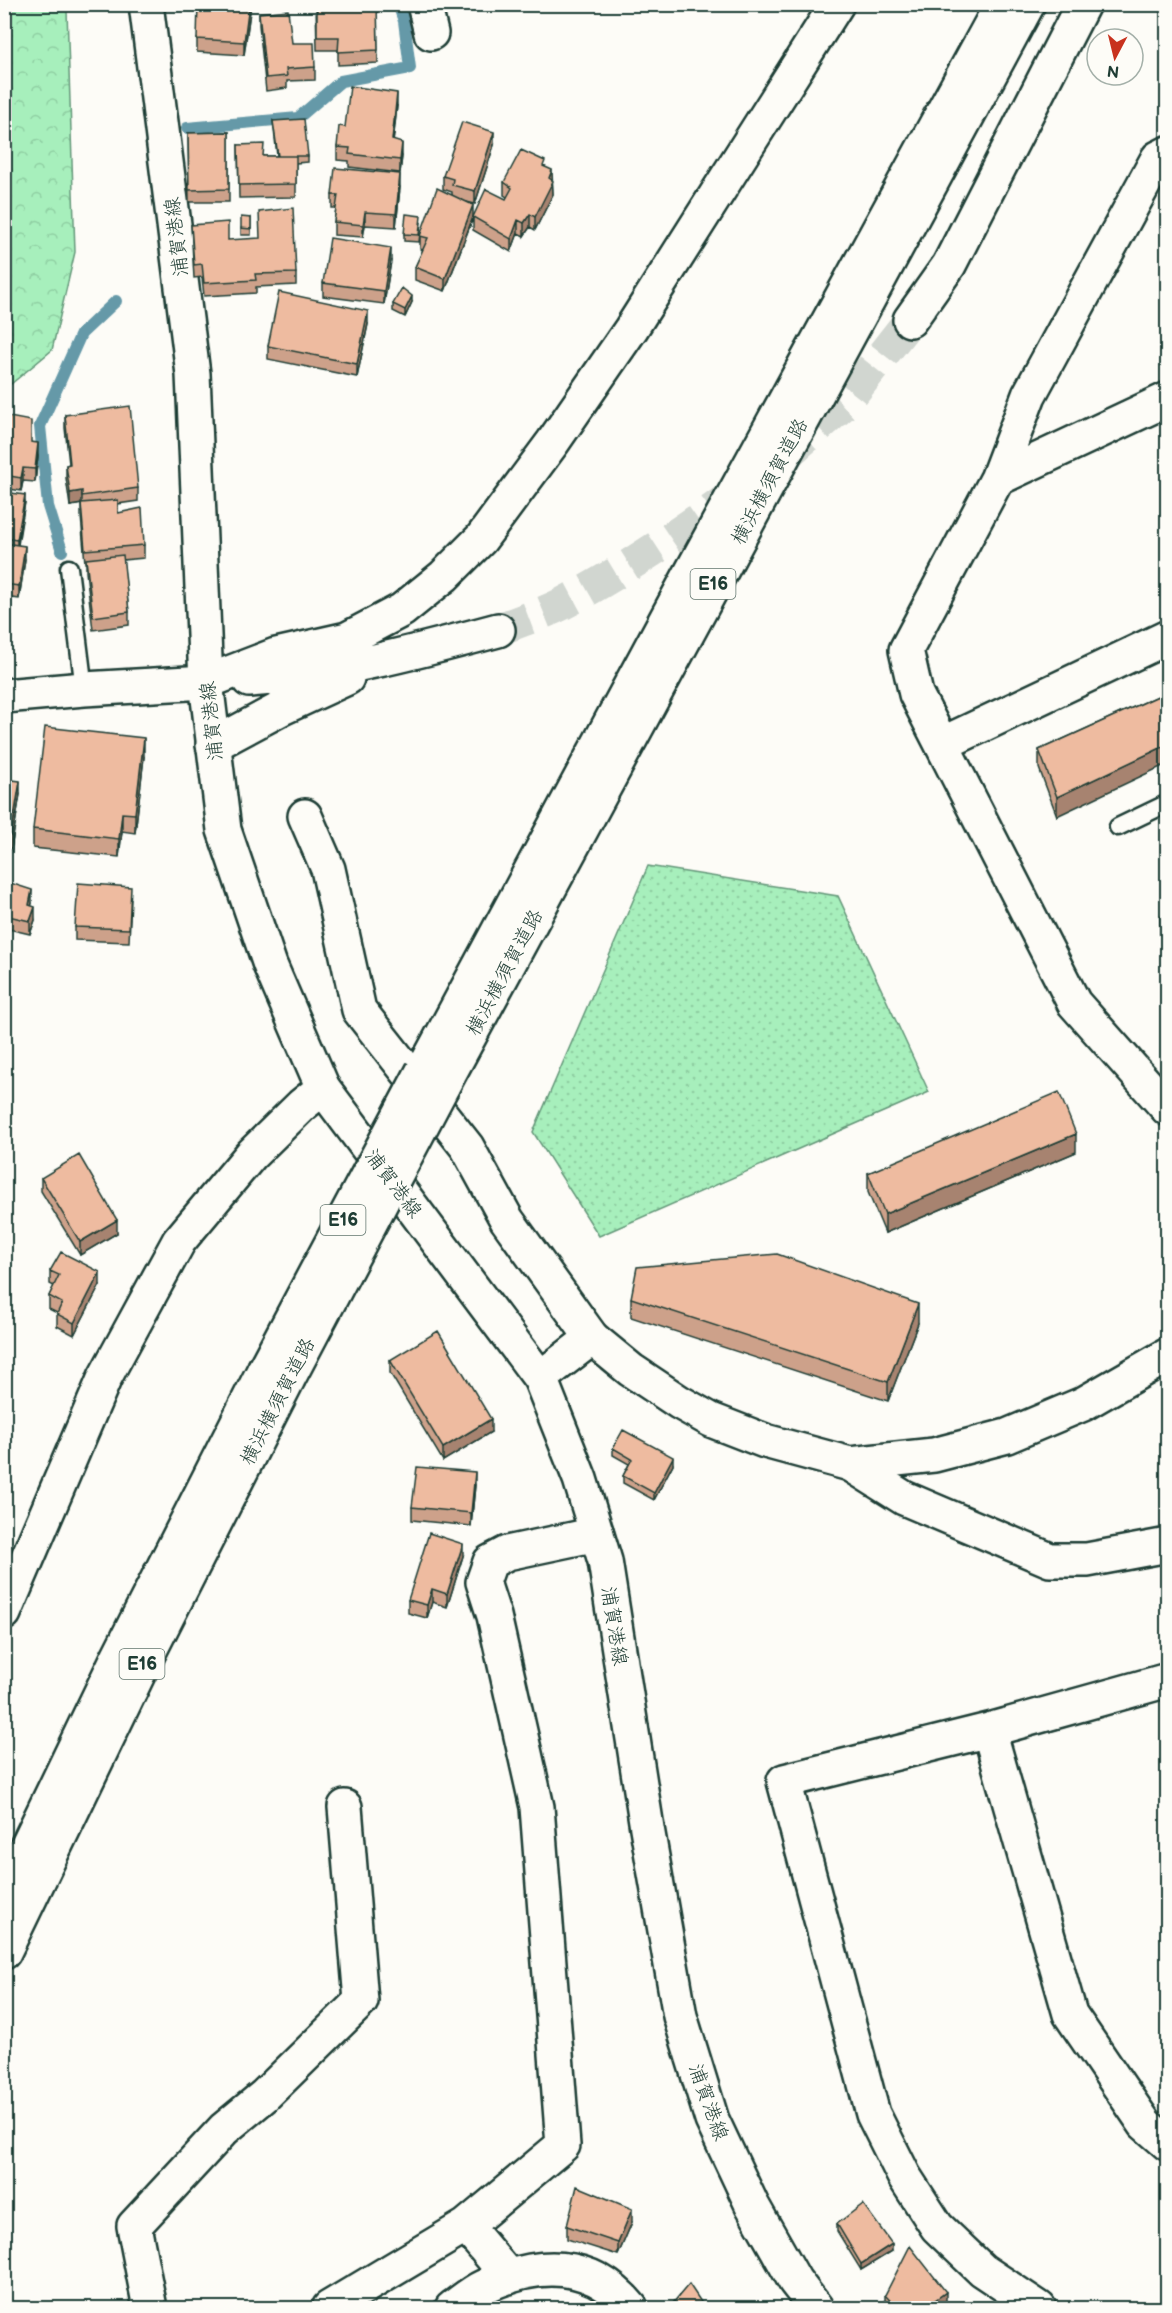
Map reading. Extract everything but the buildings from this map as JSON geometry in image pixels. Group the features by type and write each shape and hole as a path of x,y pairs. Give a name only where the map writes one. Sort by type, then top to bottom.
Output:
{"main road":[{"name":"浦賀港線","path":"146,4 193,374 206,682 224,830 270,965 323,1088 540,1378 580,1479 604,1562 680,2016 712,2120 752,2205 795,2281 816,2308"},
{"path":"206,682 276,656 346,639 402,610 444,576 481,539 553,442 631,329 837,4"},
{"name":"横浜横須賀道路","path":"4,1894 119,1654 276,1375 433,1079 692,571 1002,4"},
{"name":"横浜横須賀道路","path":"433,1079 1028,4"},
{"path":"910,320 949,265 1083,4"},
{"path":"1167,153 1158,158 1029,394 997,479 906,650 916,694 1074,1003 1167,1109"},
{"path":"997,479 1167,399"},
{"path":"4,696 275,678 384,661 498,630"},
{"path":"942,744 1167,637"},
{"path":"213,745 282,708 384,661"},
{"path":"304,816 328,869 359,1010 467,1147 507,1220 592,1338 631,1370 711,1420 765,1441 850,1464 904,1498 1050,1560 1087,1560 1167,1545"},
{"path":"4,1613 105,1377 179,1241 250,1155 323,1088"},
{"path":"540,1378 592,1338"},
{"path":"850,1464 934,1455 1007,1436 1083,1404 1167,1355"},
{"name":"横浜横須賀道路","path":"4,1952 138,1674 276,1375"},
{"path":"329,2308 466,2226 563,2145 537,1806 494,1616 483,1582 490,1563 507,1553 597,1534"},
{"path":"1039,2308 982,2270 937,2228 904,2175 873,2114 784,1781 989,1730 1167,1680"},
{"path":"989,1730 1070,2014 1145,2124 1167,2144"},
{"path":"150,2308 134,2226 224,2129 264,2096 361,2001 345,1807"},
{"path":"466,2226 509,2277"},
{"path":"452,2308 482,2287 509,2277 549,2268 585,2273 619,2293 631,2308"}],"lane":[{"path":"69,568 84,689"},
{"path":"1118,827 1167,803"}],"green space":[{"path":"5,4 64,5 67,11 75,252 52,350 5,389"},
{"path":"648,866 838,896 929,1092 599,1236 533,1132"}],"waterway":[{"path":"187,128 298,118 341,81 410,68 404,21 398,4"},
{"path":"62,551 48,506 40,426 81,334 116,301"}],"tunnel":[{"path":"781,459 844,404 910,320"},
{"path":"498,630 554,608 608,578 740,490"}]}
